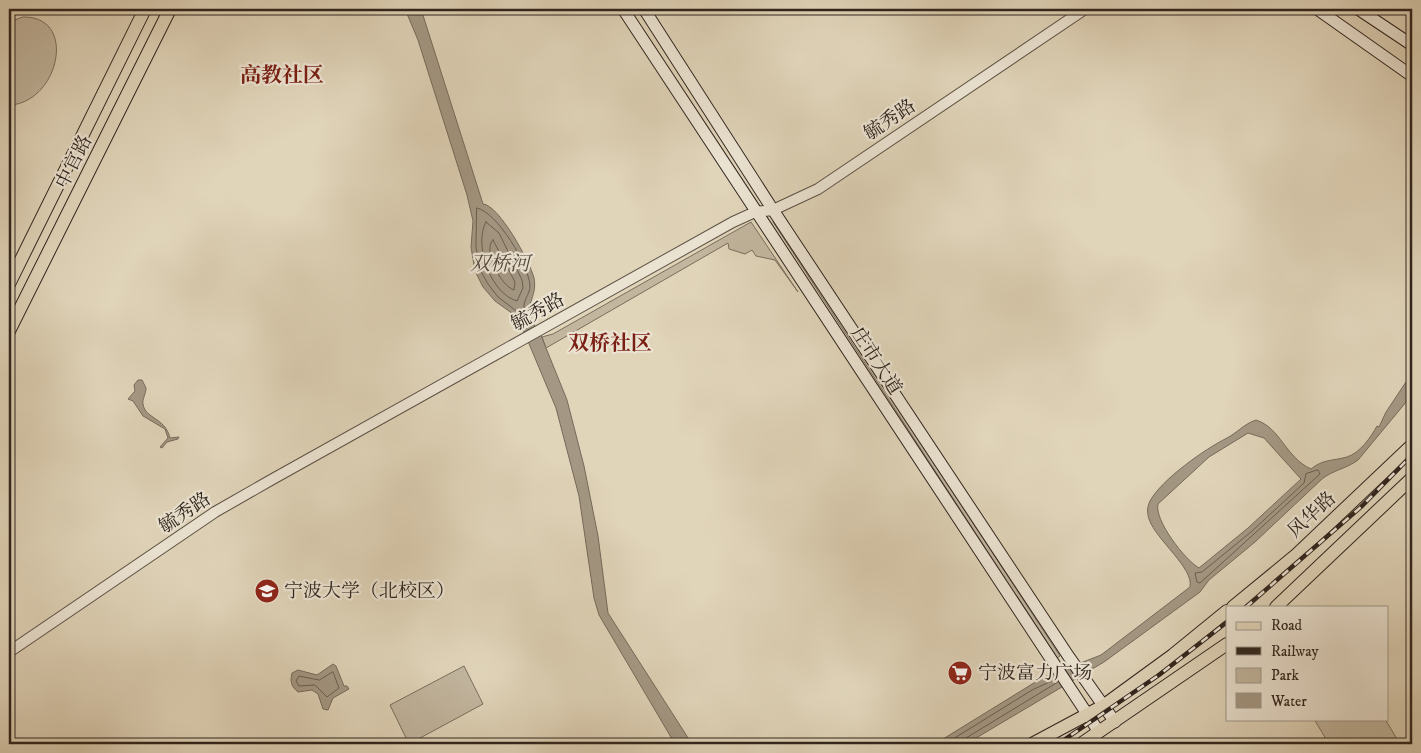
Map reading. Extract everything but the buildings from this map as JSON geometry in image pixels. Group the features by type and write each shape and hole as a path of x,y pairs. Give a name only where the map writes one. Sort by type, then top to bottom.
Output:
{"main road":[{"name":"中官路","path":"9,284 145,9"},
{"name":"中官路","path":"9,331 170,9"},
{"name":"庄市大道","path":"623,9 1099,732"},
{"name":"庄市大道","path":"644,9 773,210 1069,657 1115,722"},
{"path":"1317,9 1412,76"},
{"path":"1358,9 1412,45"},
{"name":"风华路","path":"1234,606 1295,556 1412,445"},
{"path":"1277,606 1412,478"},
{"path":"1032,744 1084,710 1103,706 1173,655 1226,612"},
{"path":"1081,744 1226,645"}],"street":[{"name":"毓秀路","path":"9,652 215,512 733,222 755,212 773,210 818,189 1085,9"}],"green space":[{"path":"23,17 40,20 51,30 56,44 55,60 50,76 40,91 26,101 9,105 9,22"},
{"path":"774,219 1060,656 1057,658 773,222"},
{"path":"751,222 798,292 775,260 756,256 752,250 745,254 729,249 728,243 546,348 542,337 553,334"},
{"path":"464,666 483,704 409,744 390,705"},
{"path":"1315,720 1386,720 1400,744 1329,744"}],"water":[{"name":"双桥河","path":"405,9 421,9 483,204 490,207 497,214 513,235 534,278 535,285 530,312 535,326 524,332 513,314 495,301 483,287 475,271 471,247 473,221 467,195 418,40"},
{"path":"540,333 567,400 584,466 598,536 608,613 692,744 675,744 599,615 594,598 579,496 556,408 527,339"},
{"path":"1412,373 1412,395 1358,460 1322,479 1255,542 1209,580 1200,592 1104,662 966,744 938,744 943,739 1042,678 1101,655 1190,587 1190,579 1186,571 1153,527 1148,512 1149,503 1156,492 1185,465 1207,449 1256,420 1271,429 1302,464 1311,469 1324,462 1347,457 1356,452 1368,440 1377,426 1379,427 1386,412","holes":["1248,433 1264,438 1301,479 1248,528 1199,568 1186,557 1172,539 1161,520 1158,504 1209,457"]},
{"path":"138,380 142,380 146,388 143,402 147,413 164,426 170,438 179,437 167,442 162,448 160,447 168,438 165,429 143,416 133,401 128,399 135,391 134,385"},
{"path":"333,664 336,666 344,686 347,686 349,689 333,698 328,710 323,709 318,694 312,690 298,692 292,686 292,673 298,670 317,675"}],"railway":[{"path":"1247,606 1362,506 1412,455"},
{"path":"1058,744 1159,675 1226,623"}],"place":[{"name":"宁波大学（北校区）","path":"267,591"},
{"name":"宁波富力广场","path":"960,673"}],"district":[{"name":"高教社区","path":"282,76"},
{"name":"双桥社区","path":"610,344"}]}
